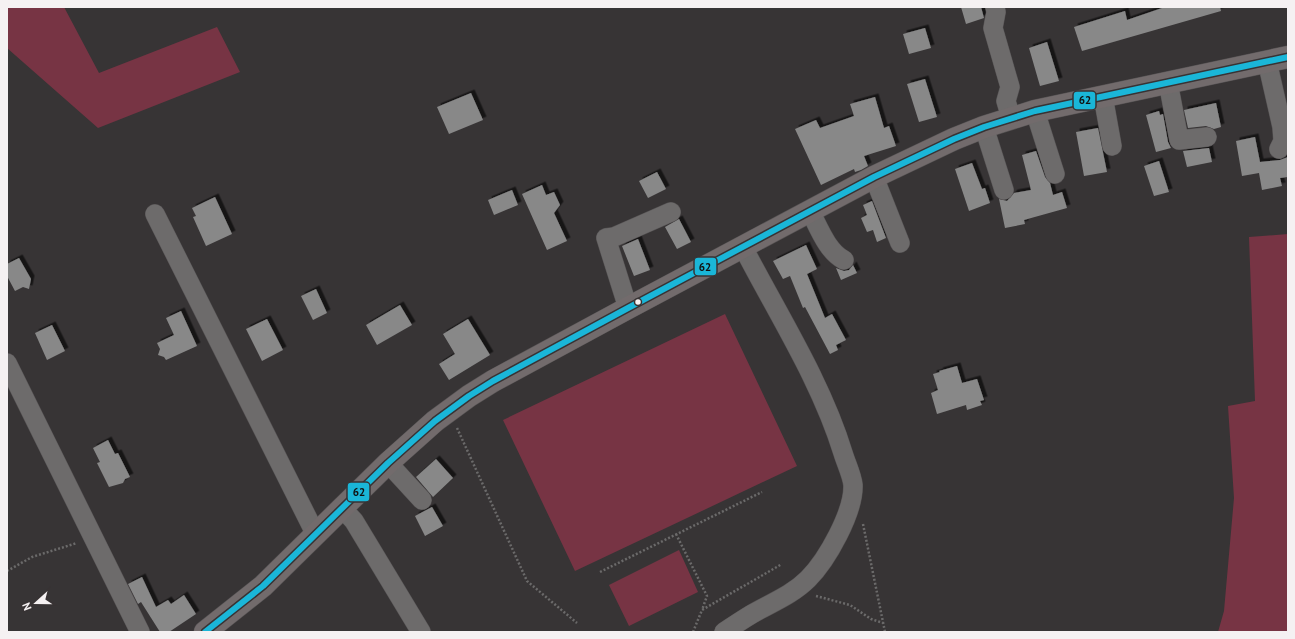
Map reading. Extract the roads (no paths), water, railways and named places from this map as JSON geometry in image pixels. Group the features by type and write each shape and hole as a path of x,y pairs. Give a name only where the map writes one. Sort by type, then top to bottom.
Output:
{"main road":[{"path":"205,632 263,586 388,464 436,421 469,396 527,362 628,308 874,177 954,139 984,127 1035,111 1278,59"}],"street":[{"path":"995,7 996,12 993,28 1010,87 1006,101 1011,118"},
{"path":"1278,59 1283,141 1279,149"},
{"path":"1168,82 1180,140 1207,137"},
{"path":"1103,96 1112,146"},
{"path":"1035,111 1055,174"},
{"path":"984,127 1004,190"},
{"path":"874,177 900,243"},
{"path":"810,211 832,250 837,257 844,260"},
{"path":"628,308 606,238 614,237 671,212"},
{"path":"155,214 316,535"},
{"path":"724,632 752,614 786,597 807,579 820,564 838,535 849,505 853,484 839,438 820,393 743,247"},
{"path":"7,363 140,632"},
{"path":"388,464 422,500"},
{"path":"343,509 354,522 421,632"}]}
